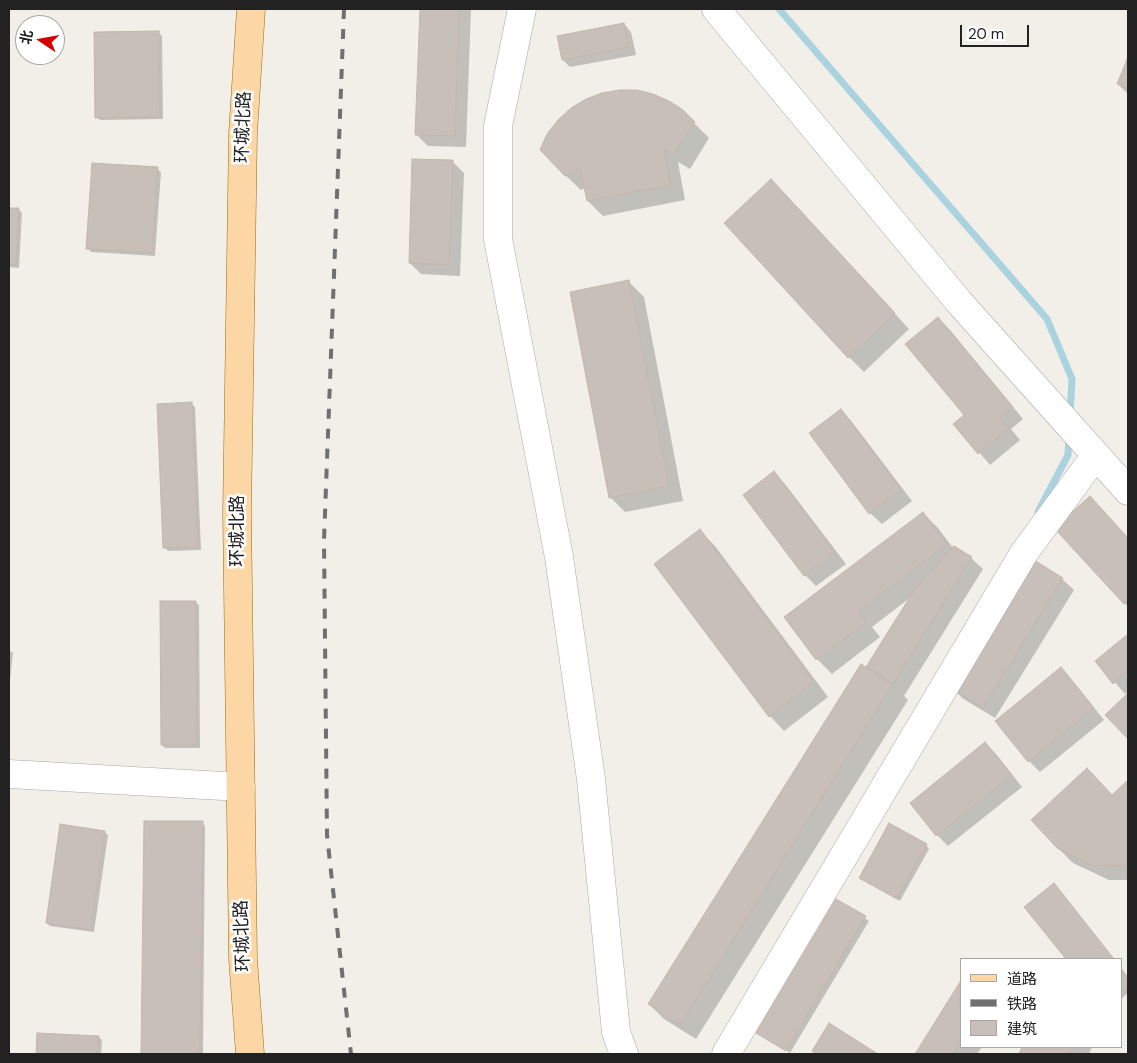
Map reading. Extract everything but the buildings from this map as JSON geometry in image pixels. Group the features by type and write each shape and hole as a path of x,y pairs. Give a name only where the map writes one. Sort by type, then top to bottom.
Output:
{"main road":[{"name":"环城北路","path":"250,1054 243,959 237,513 243,133 251,9"}],"street":[{"path":"522,9 498,126 498,239 559,557 591,780 616,1032 624,1054"},
{"path":"716,9 959,302 1128,491"},
{"path":"726,1054 1024,553 1096,455"},
{"path":"9,774 241,787"}],"waterway":[{"path":"779,9 1047,319 1072,379 1070,416"},
{"path":"1038,512 1068,455 1069,437"}],"railway":[{"path":"344,9 324,540 327,835 351,1054"}]}
